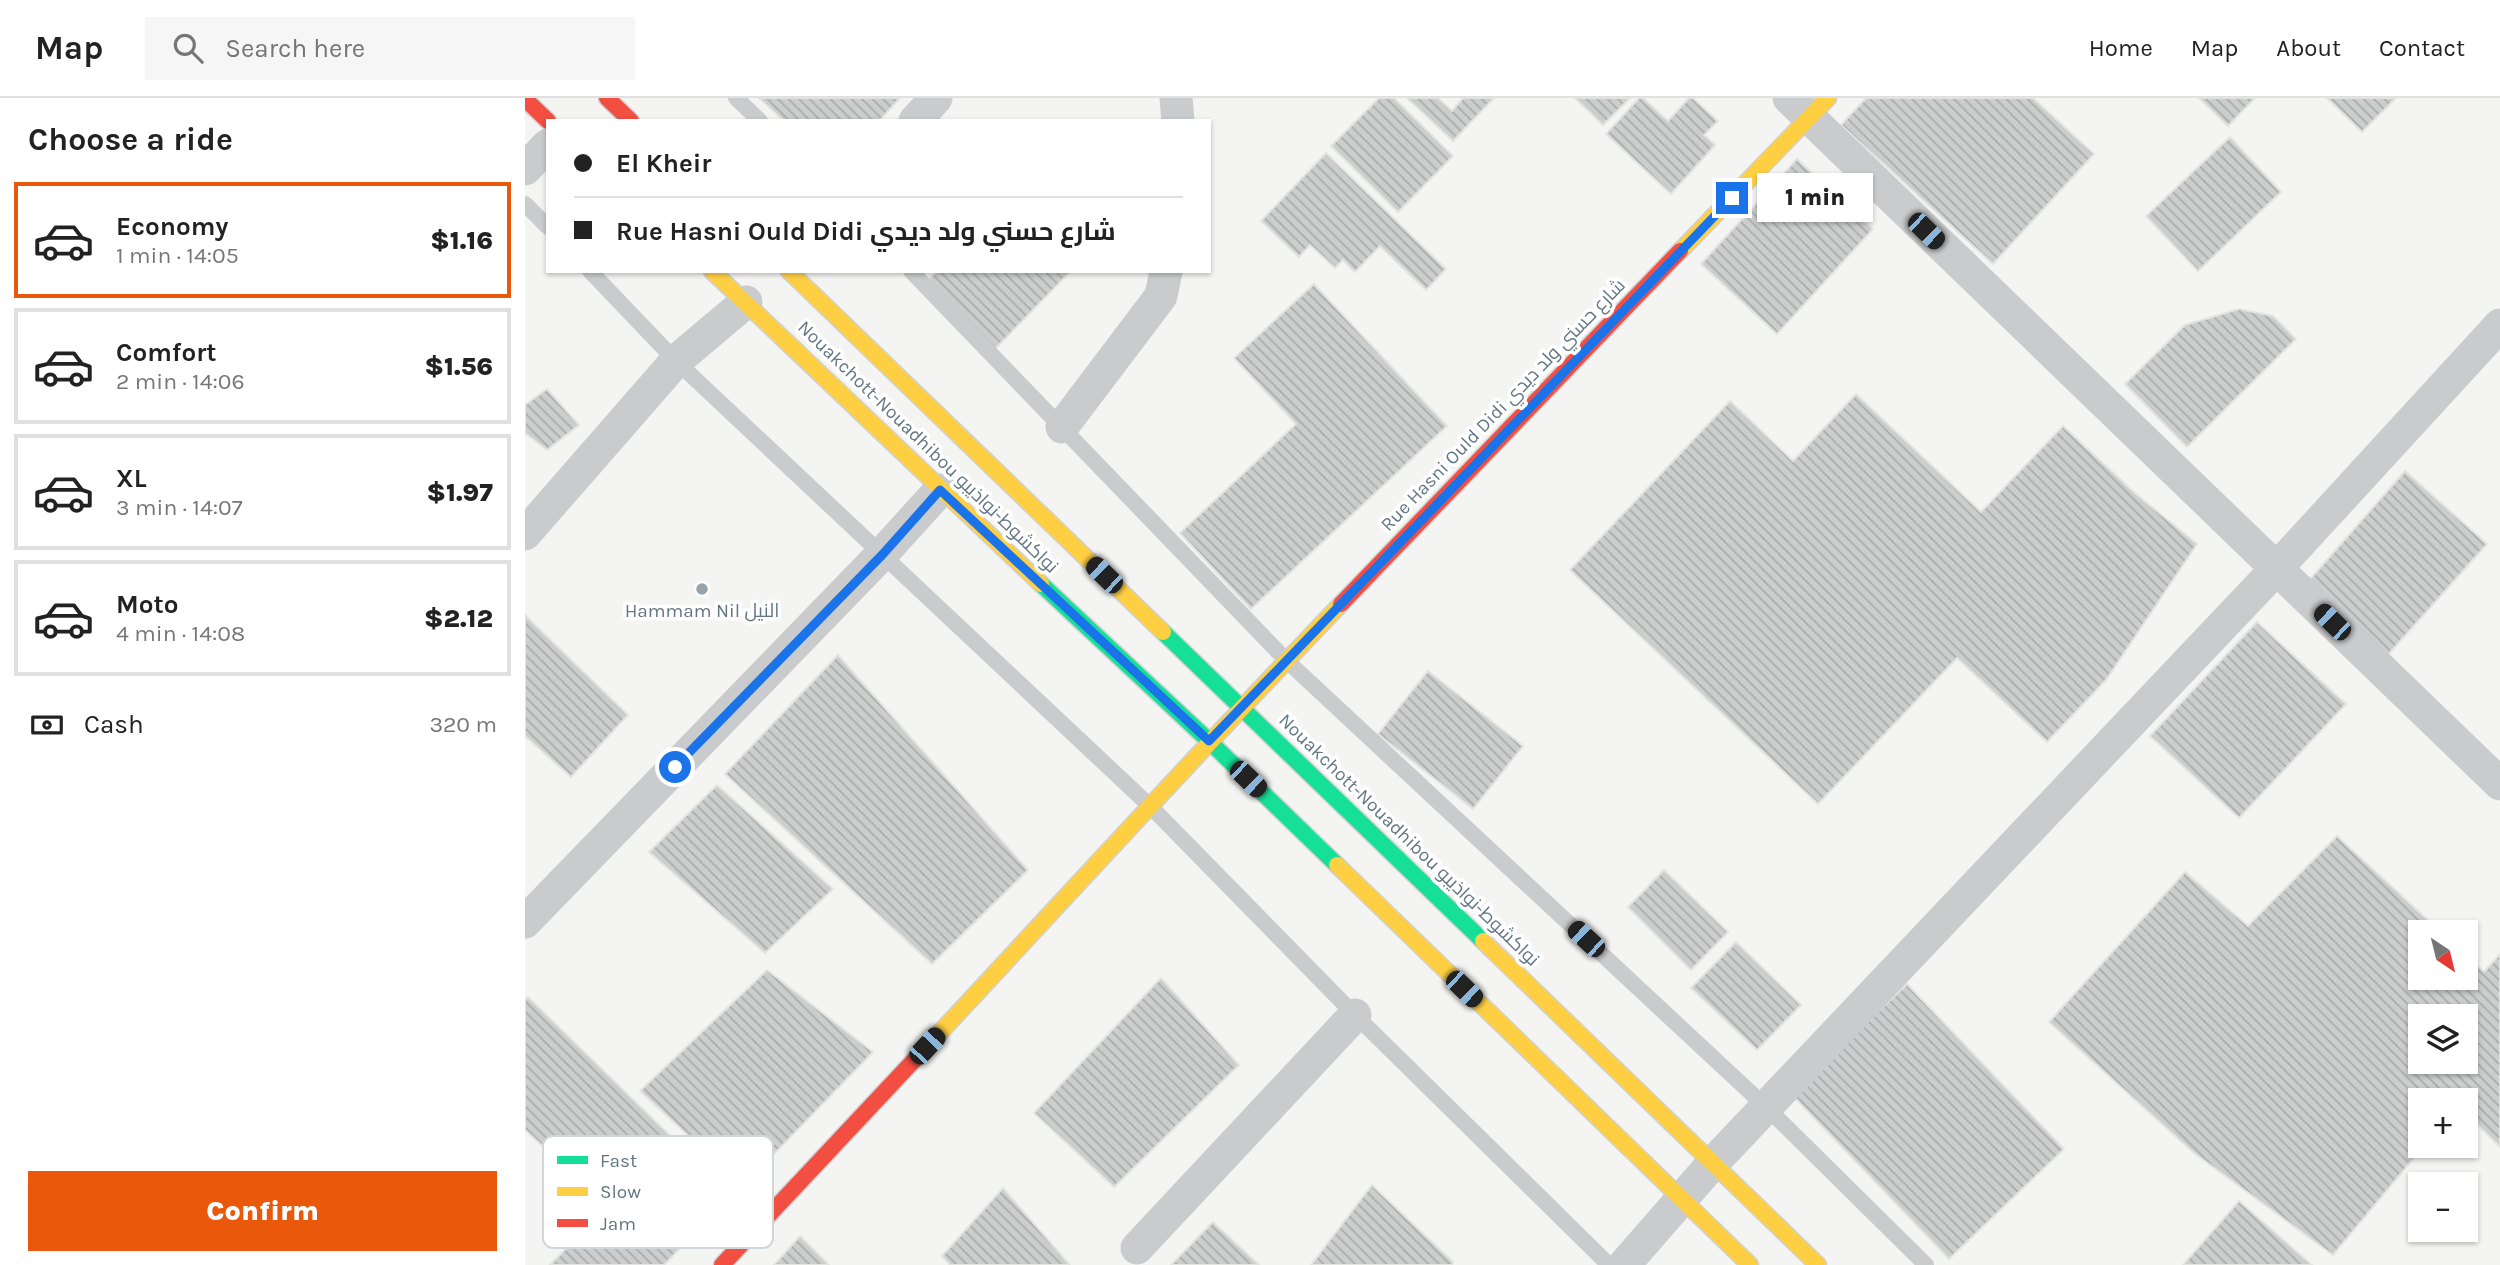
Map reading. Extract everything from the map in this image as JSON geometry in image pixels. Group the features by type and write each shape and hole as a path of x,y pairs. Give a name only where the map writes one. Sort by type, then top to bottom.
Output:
{"main road":[{"path":"607,98 629,119"},
{"path":"525,99 546,119"},
{"name":"Rue Hasni Ould Didi شارع حسني ولد ديدي","path":"773,1211 1151,807 1209,741 1809,105"},
{"name":"Nouakchott-Nouadhibou نواكشوط-نواذيبو","path":"714,273 940,490 1209,741 1750,1265"},
{"name":"Nouakchott-Nouadhibou نواكشوط-نواذيبو","path":"791,273 1818,1265"},
{"name":"Rue Hasni Ould Didi شارع حسني ولد ديدي","path":"722,1265 738,1248"}],"street":[{"path":"917,119 936,98"},
{"path":"1177,98 1178,119"},
{"path":"1809,105 2277,568 2500,784"},
{"path":"525,169 546,147"},
{"path":"1062,427 1161,296 1166,273"},
{"path":"525,534 676,361 746,302"},
{"path":"1623,1265 1713,1163 2277,568 2500,324"},
{"path":"525,922 883,554 940,490"},
{"path":"1137,1248 1355,1015"}],"lane":[{"path":"736,98 758,119"},
{"path":"525,204 546,225"},
{"path":"592,273 676,361 1151,807 1355,1015 1609,1265"},
{"path":"913,273 1286,660 1766,1107 1926,1265"}],"building":[{"path":"759,98 900,98 881,119 782,119"},
{"path":"1379,98 1394,98 1453,156 1398,212 1331,146"},
{"path":"1407,98 1438,98 1452,111 1463,98 1494,98 1453,141"},
{"path":"1575,98 1630,98 1603,125"},
{"path":"1639,98 1643,98 1668,121 1689,98 1693,98 1718,121 1704,135 1715,145 1671,194 1606,134"},
{"path":"1866,98 2033,98 2094,154 1993,264 1841,125"},
{"path":"2199,98 2255,98 2228,126"},
{"path":"2327,98 2396,98 2362,132"},
{"path":"2230,137 2281,192 2198,271 2146,216"},
{"path":"1326,153 1446,269 1426,290 1380,246 1355,272 1343,260 1335,268 1310,245 1299,257 1261,221"},
{"path":"1797,159 1873,229 1777,334 1701,264"},
{"path":"935,273 1069,273 993,351 923,284"},
{"path":"1314,284 1447,426 1251,609 1180,533 1296,424 1234,358"},
{"path":"2239,309 2273,316 2296,339 2187,447 2125,384 2185,325"},
{"path":"547,389 579,425 547,450 525,433 525,405"},
{"path":"1856,394 1981,512 2063,426 2136,494 2197,544 2106,680 2047,742 1957,658 1818,804 1570,570 1730,401 1793,461"},
{"path":"2405,471 2487,544 2386,657 2305,585"},
{"path":"525,615 628,715 571,777 525,736"},
{"path":"2257,622 2346,704 2239,818 2150,736"},
{"path":"838,655 1028,870 932,964 725,774"},
{"path":"1428,671 1523,746 1473,809 1378,734"},
{"path":"717,785 833,889 765,953 649,852"},
{"path":"2337,836 2428,920 2408,920 2408,990 2478,990 2478,966 2484,972 2500,954 2500,1147 2478,1125 2478,1088 2408,1088 2408,1158 2414,1158 2333,1255 2194,1153 2049,1022 2185,872 2248,926"},
{"path":"1664,870 1728,932 1691,970 1628,907"},
{"path":"1736,942 1801,1005 1757,1050 1691,988"},
{"path":"767,970 873,1052 773,1155 773,1136 689,1136 640,1091"},
{"path":"1161,978 1239,1065 1114,1187 1034,1113"},
{"path":"1907,984 2064,1149 1949,1259 1791,1094"},
{"path":"528,997 671,1136 543,1136 543,1147 525,1130 525,1000"},
{"path":"1372,1185 1453,1262 1452,1265 1311,1265"},
{"path":"1003,1188 1070,1265 950,1265 942,1256"},
{"path":"2239,1201 2312,1265 2183,1265"},
{"path":"1213,1222 1259,1265 1171,1265"},
{"path":"800,1236 829,1265 774,1265"},
{"path":"566,1248 680,1248 664,1265 550,1265"}],"traffic: fast":[{"path":"1041,584 1337,865"},
{"path":"1163,632 1483,941"}],"traffic: slow":[{"path":"1680,251 1828,98"},
{"path":"714,273 1041,584"},
{"path":"791,273 1163,632"},
{"path":"933,1040 1341,604"},
{"path":"1337,865 1750,1265"},
{"path":"1483,941 1818,1265"}],"traffic: jam":[{"path":"607,98 629,119"},
{"path":"525,99 546,119"},
{"path":"1341,604 1680,251"},
{"path":"773,1211 933,1040"},
{"path":"722,1265 738,1248"}],"place":[{"name":"Hammam Nil النيل","path":"702,589"}],"route":[{"path":"675,767 883,554 940,490 1209,741 1732,198"}]}
